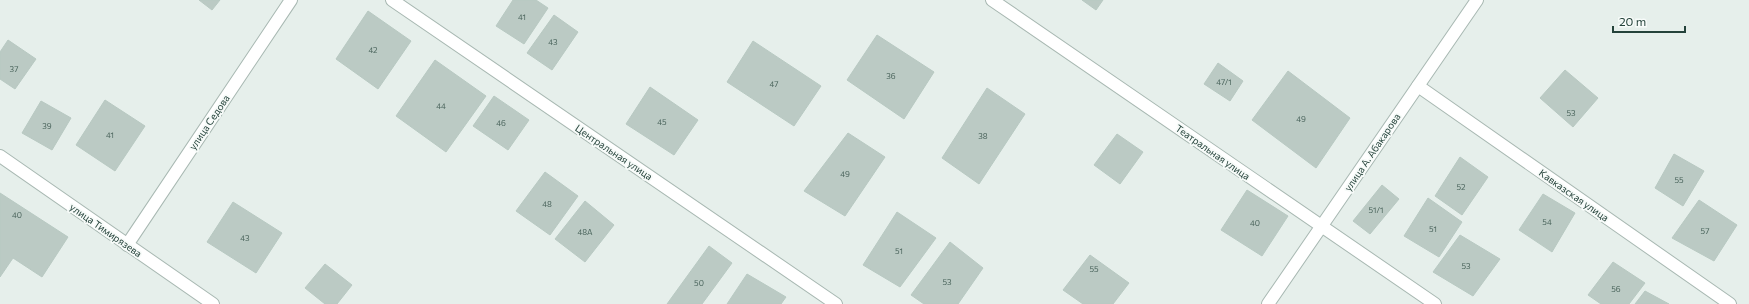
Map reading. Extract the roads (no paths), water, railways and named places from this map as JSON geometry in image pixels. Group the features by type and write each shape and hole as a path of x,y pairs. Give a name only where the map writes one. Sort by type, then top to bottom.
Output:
{"street":[{"name":"улица Седова","path":"127,245 291,0"},
{"name":"Центральная улица","path":"392,0 836,304"},
{"name":"Театральная улица","path":"992,0 1434,304"},
{"name":"улица А. Абакарова","path":"1268,304 1477,0"},
{"name":"Кавказская улица","path":"1418,86 1730,304"},
{"name":"улица Тимирязева","path":"0,156 213,304"}]}
